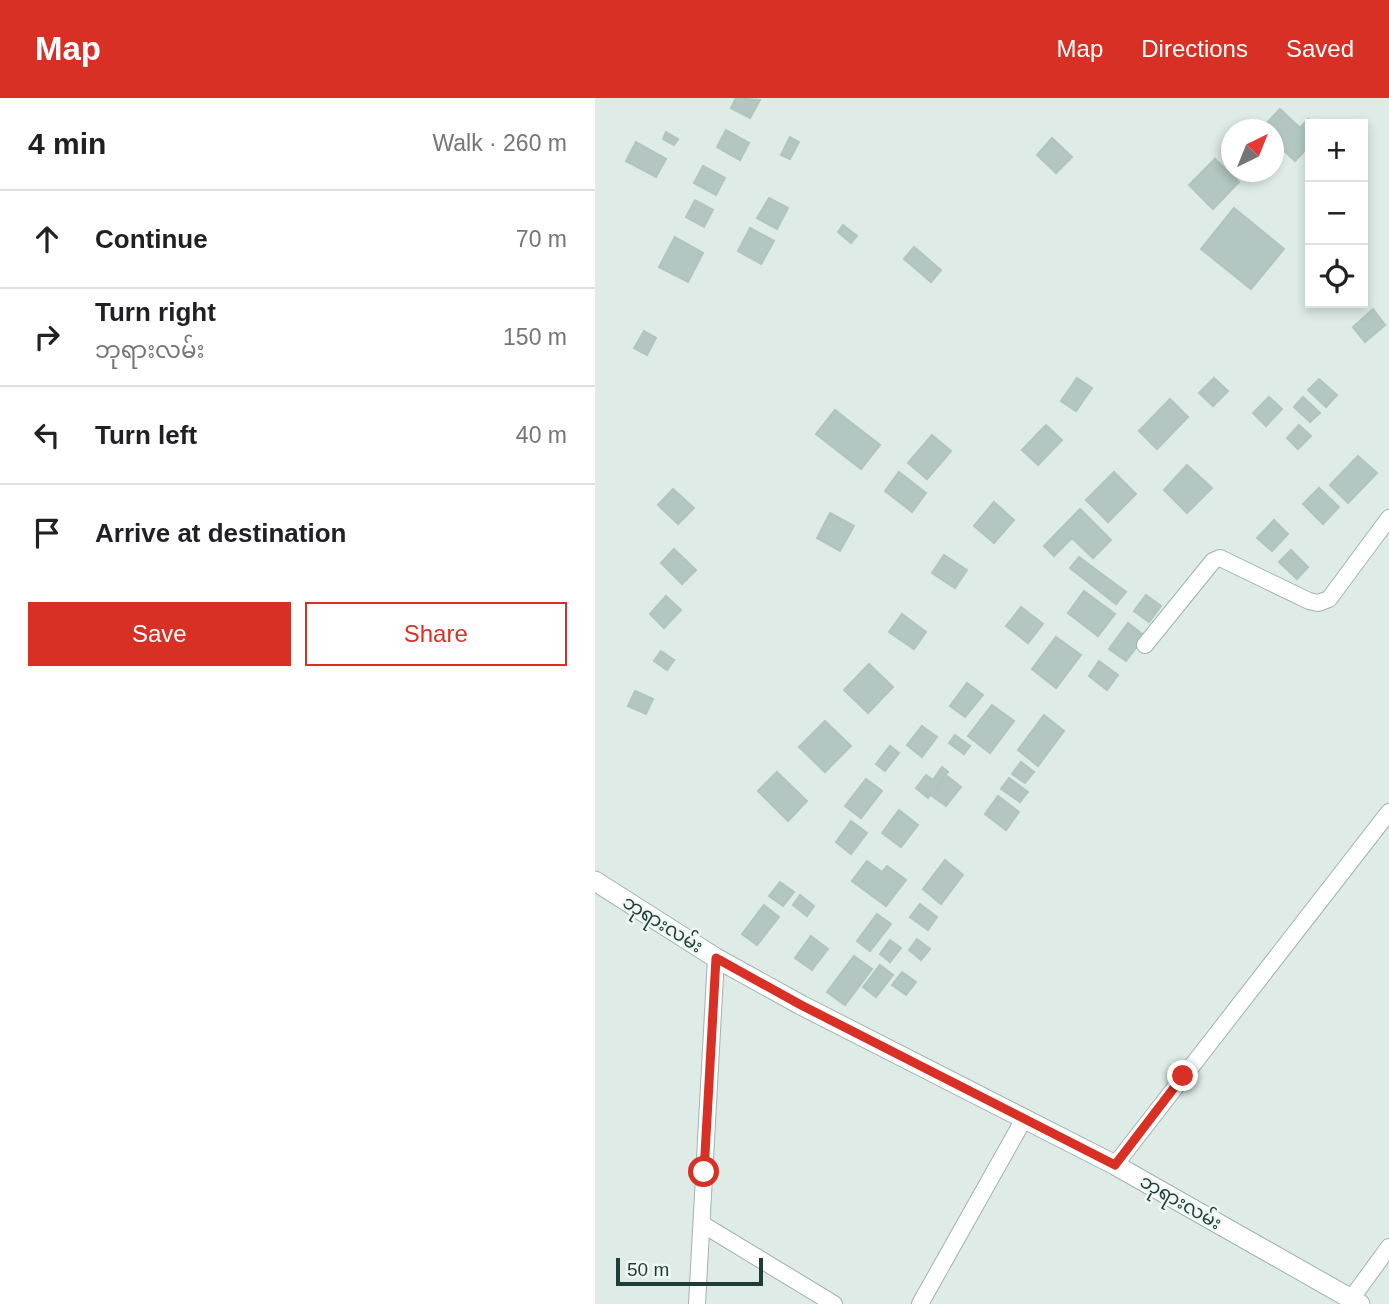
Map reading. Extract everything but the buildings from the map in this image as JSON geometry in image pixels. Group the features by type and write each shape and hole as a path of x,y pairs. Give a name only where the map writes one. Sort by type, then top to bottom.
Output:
{"street":[{"path":"1145,645 1213,561 1220,558 1309,601 1318,603 1329,599 1389,518"},
{"path":"1115,1165 1389,811"},
{"name":"ဘုရားလမ်း","path":"595,881 716,958 801,1005 1115,1165 1355,1301"},
{"path":"697,1304 716,958"},
{"path":"919,1304 1024,1119"},
{"path":"702,1224 834,1304"},
{"path":"1355,1301 1389,1247"}],"route":[{"path":"704,1172 716,958 801,1005 1115,1165 1183,1076"}]}
